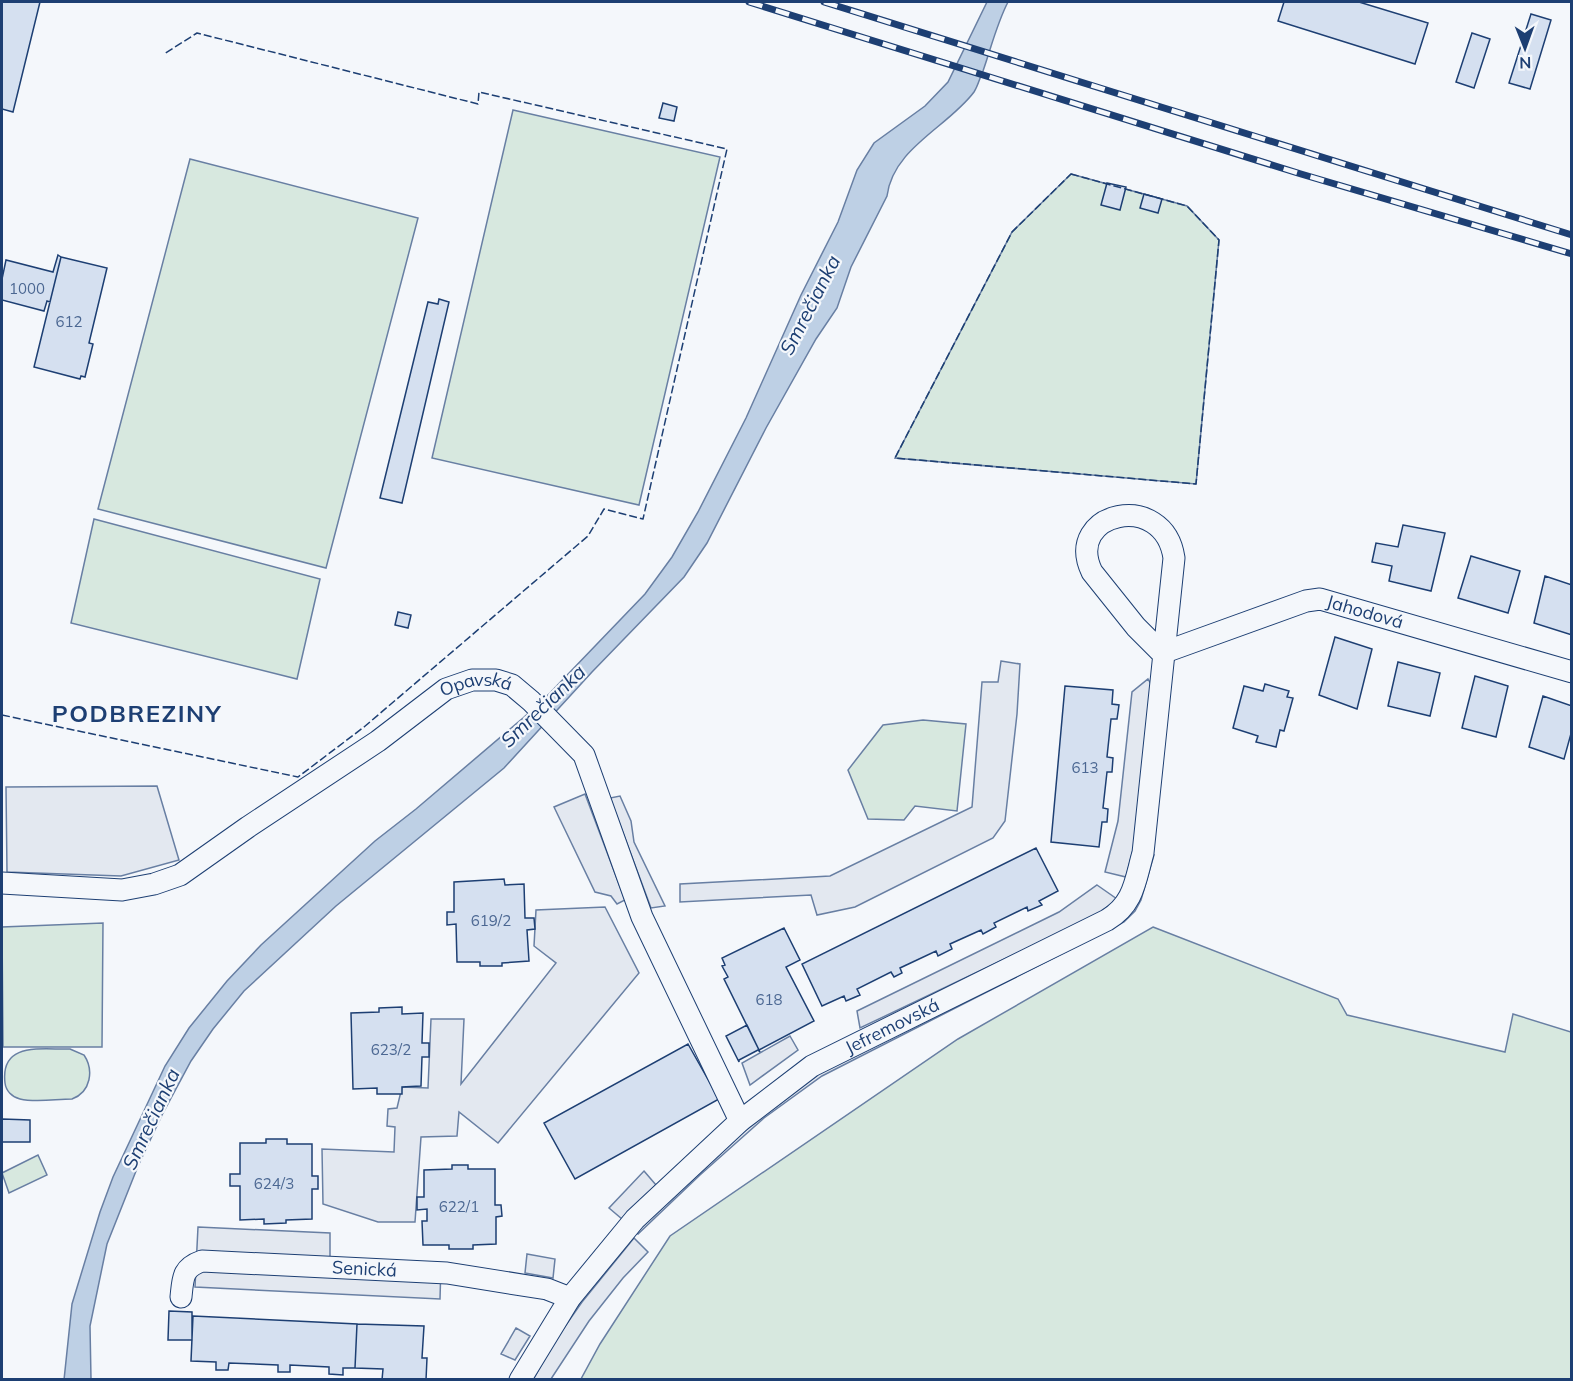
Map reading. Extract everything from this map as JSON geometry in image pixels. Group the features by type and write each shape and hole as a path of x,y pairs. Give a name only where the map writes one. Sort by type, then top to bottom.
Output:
{"street":[{"name":"Jefremovská","path":"520,1380 570,1298 635,1218 740,1121 812,1066 1107,920 1125,906 1132,895 1143,853 1162,653 1174,558 1167,534 1147,519 1115,518 1104,522 1088,539 1086,551 1092,572 1136,627 1162,653"},
{"name":"Jahodová","path":"1162,653 1306,601 1320,599 1572,672"},
{"name":"Opavská","path":"2,883 123,890 154,884 180,875 378,741 446,689 472,680 496,680 512,685 547,716 584,755 642,917 740,1121"},
{"name":"Senická","path":"182,1297 185,1272 192,1264 202,1261 447,1273 547,1289 570,1298"}],"shaded area":[{"path":"513,110 720,157 639,505 432,458"},
{"path":"190,159 418,218 326,568 98,509"},
{"path":"1071,174 1187,206 1219,240 1196,484 895,458 1012,232"},
{"path":"94,519 320,579 297,679 71,623"},
{"path":"1001,661 1020,664 1005,821 993,838 855,907 817,915 811,895 680,902 680,884 830,876 972,807 982,682 998,682"},
{"path":"1148,679 1152,686 1135,842 1126,877 1105,872 1118,821 1132,692"},
{"path":"923,720 966,724 957,811 915,806 904,820 868,819 848,770 883,725"},
{"path":"157,786 179,860 121,876 7,872 6,787"},
{"path":"585,794 625,900 617,904 611,896 595,892 554,807"},
{"path":"620,796 631,821 634,842 665,906 651,908 610,798"},
{"path":"1145,854 1154,855 1141,900 1135,911 1124,922 822,1076 764,1118 638,1234 631,1229 792,1083 1101,925"},
{"path":"1097,885 1117,899 1097,915 860,1028 857,1011 1059,912"},
{"path":"605,907 639,973 498,1143 459,1112 457,1136 421,1137 415,1222 378,1222 323,1204 322,1149 394,1152 395,1127 387,1126 388,1109 397,1108 402,1087 428,1088 431,1019 464,1019 461,1084 556,963 534,946 536,910"},
{"path":"103,923 102,1047 3,1047 2,927"},
{"path":"1153,927 1338,999 1347,1015 1505,1052 1513,1014 1571,1032 1571,1379 581,1379 600,1344 670,1236 958,1039"},
{"path":"790,1036 798,1050 750,1085 742,1063"},
{"path":"36,1049 70,1049 84,1055 89,1067 87,1086 78,1096 72,1099 33,1101 17,1098 8,1091 5,1083 5,1070 9,1060 16,1054"},
{"path":"38,1155 47,1175 9,1193 2,1173"},
{"path":"644,1171 656,1185 622,1219 609,1208"},
{"path":"198,1227 330,1233 330,1258 441,1264 440,1299 195,1287"},
{"path":"634,1238 648,1252 623,1278 589,1321 551,1379 533,1380 554,1342 582,1302"},
{"path":"527,1254 555,1259 553,1278 525,1273"},
{"path":"516,1328 530,1336 515,1360 501,1354"}],"water":[{"name":"Smrečianka","path":"987,2 1008,2 975,90 963,105 923,139 899,164 891,179 887,196 851,267 837,308 816,339 766,428 707,543 684,577 504,768 336,906 244,991 191,1061 138,1166 107,1244 90,1326 91,1379 64,1380 72,1304 100,1212 113,1177 165,1066 189,1028 227,981 261,945 375,841 523,718 645,594 672,557 698,512 746,418 801,295 838,222 857,170 874,143 925,106 948,82"}],"building":[{"path":"2,2 40,2 13,112 2,109"},
{"path":"1284,2 1359,2 1428,23 1415,64 1278,21"},
{"path":"1531,14 1551,20 1530,89 1509,83"},
{"path":"1472,33 1490,39 1474,88 1456,82"},
{"path":"663,103 677,107 674,121 659,118"},
{"path":"1107,183 1126,187 1120,210 1101,205"},
{"path":"1144,194 1162,199 1158,213 1140,208"},
{"path":"58,255 61,257 50,302 47,301 44,311 2,300 2,279 6,260 53,272"},
{"path":"61,257 107,268 89,343 93,344 85,377 81,376 80,379 34,367"},
{"path":"439,299 449,302 402,503 380,498 428,302 438,304"},
{"path":"1403,525 1445,533 1431,591 1389,581 1392,566 1372,562 1376,543 1398,547"},
{"path":"1471,556 1520,571 1508,613 1458,598"},
{"path":"1545,576 1572,585 1572,635 1534,623"},
{"path":"398,612 411,615 408,628 395,625"},
{"path":"1335,637 1372,649 1357,709 1319,695"},
{"path":"1398,662 1440,673 1430,716 1388,706"},
{"path":"1475,676 1508,686 1496,737 1462,728"},
{"path":"1265,684 1289,691 1287,697 1293,698 1284,731 1280,730 1276,747 1256,742 1258,736 1233,728 1244,686 1263,691"},
{"path":"1065,686 1113,690 1112,704 1119,705 1117,719 1111,719 1107,757 1113,758 1112,772 1107,772 1103,808 1108,809 1107,822 1102,822 1099,847 1051,842"},
{"path":"1543,696 1572,706 1572,730 1564,759 1529,747"},
{"path":"1036,848 1058,891 1039,901 1042,905 1028,911 1027,907 994,923 996,927 983,934 981,930 950,944 952,949 938,956 936,951 900,968 902,973 894,977 891,972 857,989 860,995 846,1001 844,996 822,1006 802,964"},
{"path":"504,879 505,885 524,884 525,918 534,918 535,929 527,930 529,961 502,963 502,966 480,966 480,962 457,962 456,924 447,925 447,912 454,912 454,882"},
{"path":"784,928 800,960 786,967 814,1021 759,1050 724,979 728,977 722,966 725,965 722,958"},
{"path":"402,1007 402,1014 423,1013 422,1043 429,1043 429,1057 422,1057 421,1086 402,1087 402,1094 377,1094 377,1088 353,1089 351,1013 379,1012 379,1008"},
{"path":"747,1025 760,1052 758,1050 739,1062 726,1036"},
{"path":"688,1044 719,1099 575,1179 544,1123"},
{"path":"2,1119 30,1120 30,1142 2,1142"},
{"path":"266,1139 287,1139 287,1144 312,1144 312,1176 318,1176 318,1189 312,1189 312,1219 264,1224 264,1219 240,1220 240,1186 230,1186 230,1174 240,1174 240,1143 266,1143"},
{"path":"452,1165 468,1165 468,1169 495,1169 495,1205 501,1205 502,1216 496,1217 496,1244 473,1245 473,1249 449,1249 449,1245 423,1245 422,1221 427,1221 427,1209 417,1210 417,1197 424,1197 424,1170 452,1169"},
{"path":"169,1311 192,1312 192,1340 168,1340"},
{"path":"193,1316 357,1324 355,1368 343,1368 343,1375 329,1374 329,1367 290,1365 290,1372 278,1372 278,1365 229,1363 228,1370 216,1370 216,1362 191,1361"},
{"path":"357,1324 424,1326 422,1358 427,1358 426,1380 382,1380 383,1369 355,1368"}],"railway":[{"path":"749,2 1301,174 1572,254"},
{"path":"824,2 1572,235"}],"fence":[{"path":"2,715 298,777 364,727 588,536 604,509 643,519 727,149 479,92 478,104 197,33 164,54"},
{"path":"1071,174 1187,206 1219,240 1196,484 895,458 1012,232 1071,174"}],"district":[{"name":"PODBREZINY","path":"137,714"}]}
